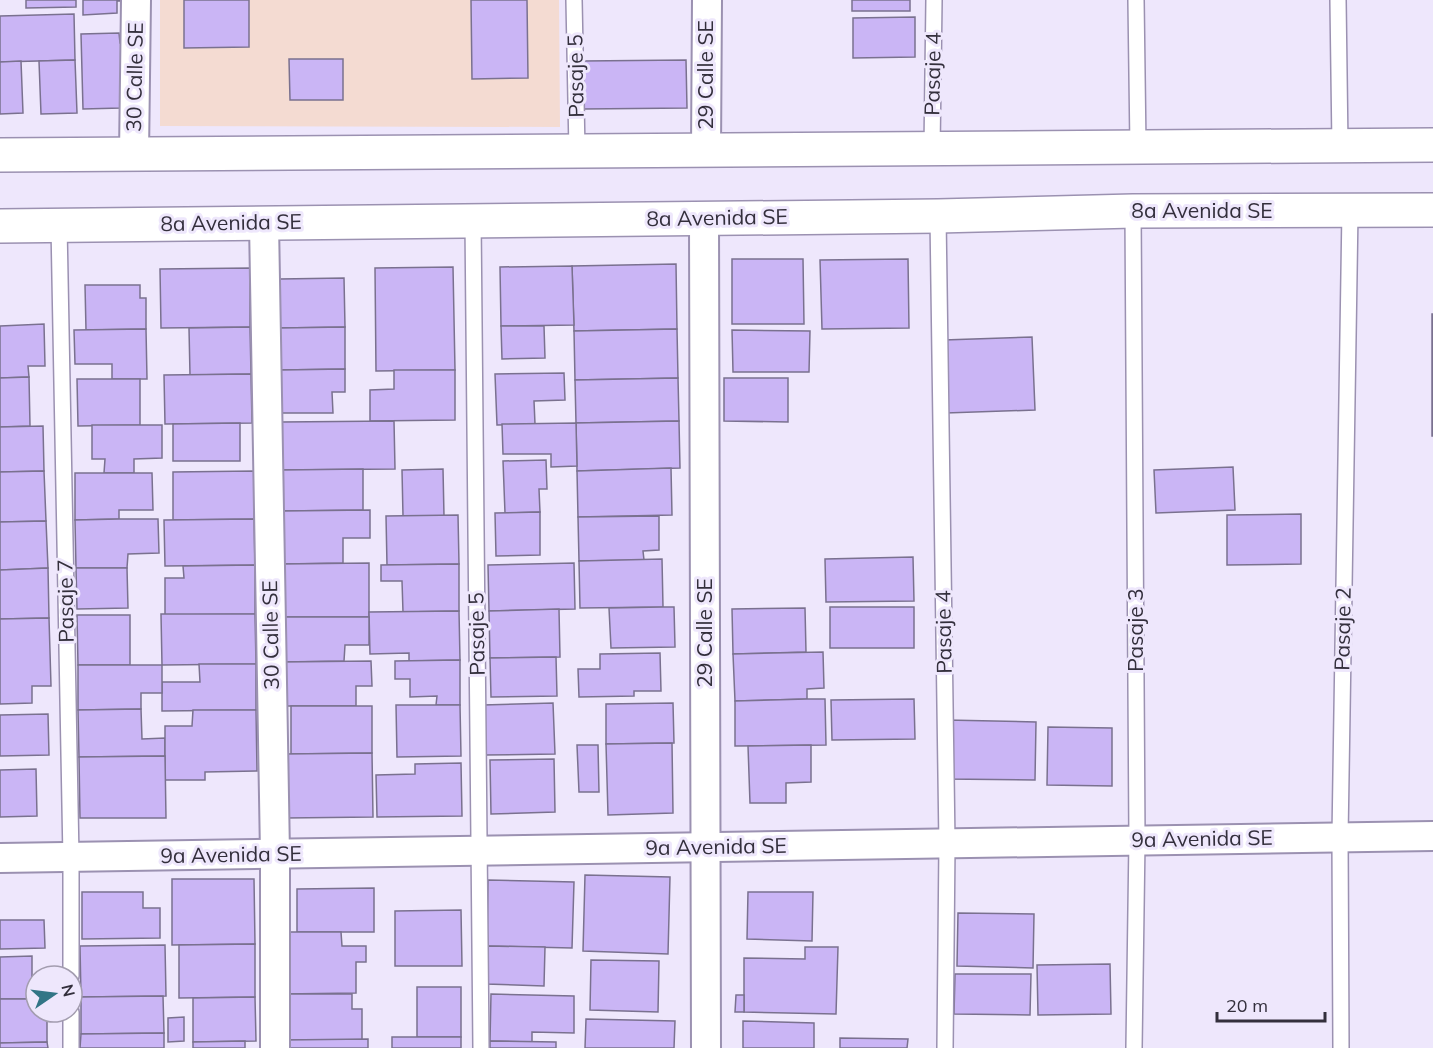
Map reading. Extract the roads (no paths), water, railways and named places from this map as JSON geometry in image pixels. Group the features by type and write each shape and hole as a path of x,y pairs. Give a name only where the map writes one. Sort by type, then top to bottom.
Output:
{"street":[{"name":"30 Calle SE","path":"134,154 136,0"},
{"name":"29 Calle SE","path":"706,150 707,0"},
{"path":"0,156 1433,145"},
{"name":"8a Avenida SE","path":"0,226 938,216 1133,211 1433,210"},
{"name":"29 Calle SE","path":"704,218 706,1048"},
{"name":"30 Calle SE","path":"264,223 275,854 275,1048"},
{"name":"9a Avenida SE","path":"0,858 1433,836"}],"lane":[{"name":"Pasaje 5","path":"574,0 577,151"},
{"name":"Pasaje 4","path":"932,148 934,0"},
{"path":"1136,0 1138,147"},
{"path":"1338,0 1340,146"},
{"name":"Pasaje 3","path":"1133,211 1137,840 1134,1048"},
{"name":"Pasaje 2","path":"1341,1048 1340,837 1350,211"},
{"name":"Pasaje 4","path":"938,216 947,843 945,1048"},
{"name":"Pasaje 5","path":"473,220 481,1048"},
{"name":"Pasaje 7","path":"59,225 71,964"},
{"path":"71,1024 71,1048"}]}
